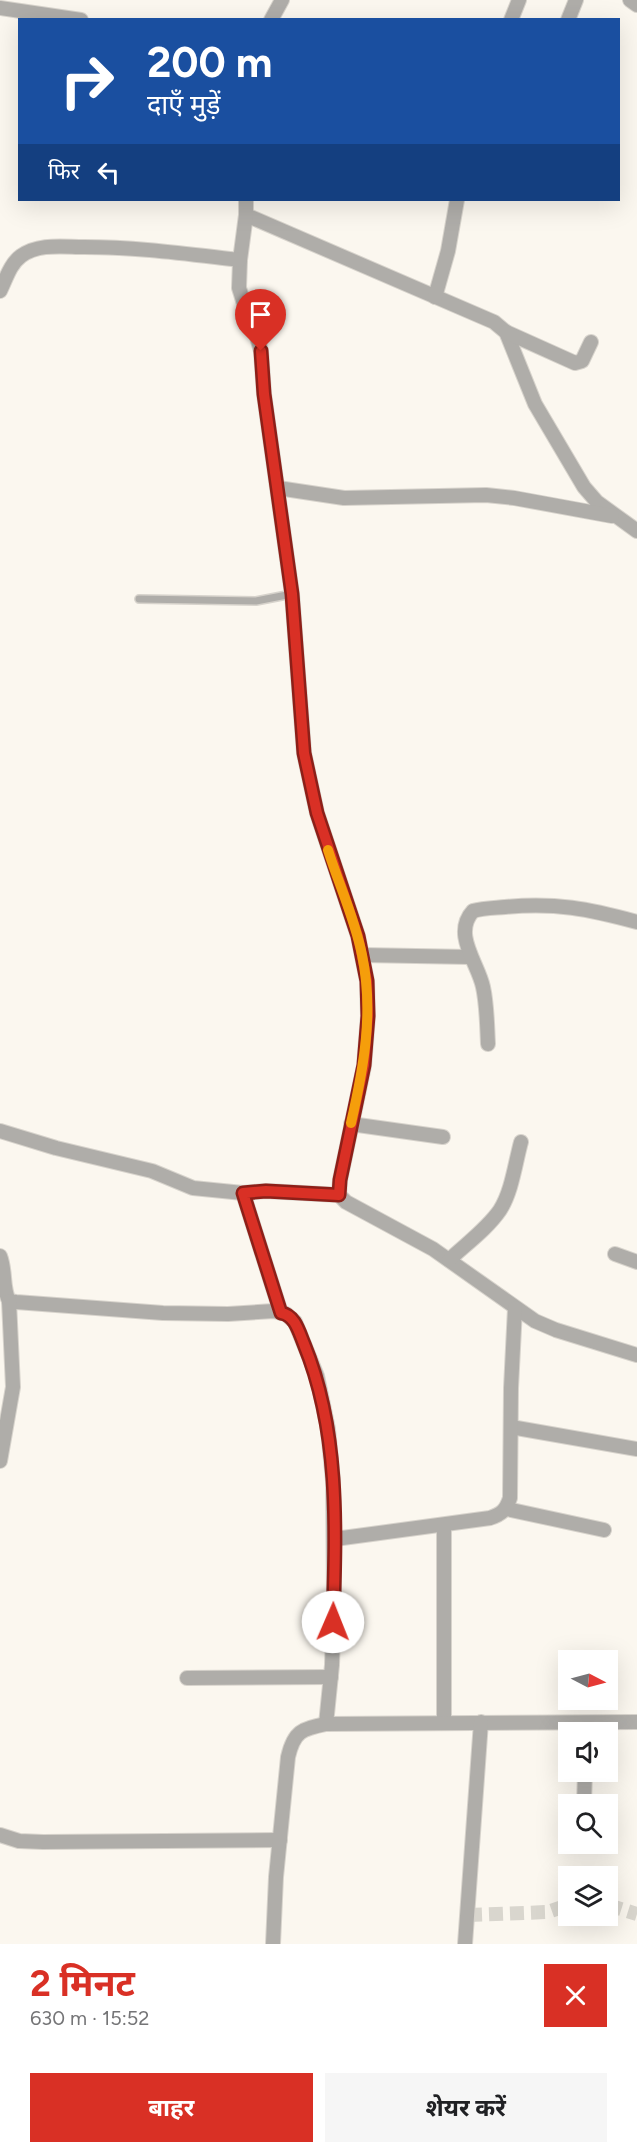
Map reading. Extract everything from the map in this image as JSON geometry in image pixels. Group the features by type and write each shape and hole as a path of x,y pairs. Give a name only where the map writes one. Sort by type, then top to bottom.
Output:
{"street":[{"path":"272,18 282,0"},
{"path":"512,18 519,0"},
{"path":"569,18 576,0"},
{"path":"630,0 637,5"},
{"path":"0,8 68,18"},
{"path":"246,201 239,288 261,351 264,394 292,594 304,753 317,813 362,955 367,981 368,1016 364,1065 340,1180 339,1195"},
{"path":"435,297 448,251 457,201"},
{"path":"246,215 494,322 506,332 575,363 582,361 591,342"},
{"path":"0,291 9,270 20,257 33,250 51,246 112,246 240,260"},
{"path":"506,332 535,404 568,463 597,502 637,531"},
{"path":"278,488 344,498 382,499 486,495 615,517"},
{"path":"488,1044 483,987 470,957 465,926 467,917 473,911 525,905 554,905 588,909 637,922"},
{"path":"362,955 470,957"},
{"path":"351,1124 443,1137"},
{"path":"0,1131 152,1171 193,1188 243,1193 266,1191 339,1195 346,1202 433,1249 536,1321 556,1330 637,1355"},
{"path":"449,1260 490,1222 501,1208 510,1186 521,1142"},
{"path":"243,1193 281,1313"},
{"path":"615,1254 637,1262"},
{"path":"0,1256 5,1272 6,1295 9,1300 13,1387 0,1461"},
{"path":"9,1300 163,1313 281,1313 286,1314 295,1322 317,1376 328,1429 333,1481 335,1539 331,1677 327,1724"},
{"path":"335,1539 490,1518 500,1515 507,1509 510,1498 515,1308"},
{"path":"511,1427 637,1449"},
{"path":"507,1509 604,1530"},
{"path":"444,1525 444,1723"},
{"path":"187,1678 331,1677"},
{"path":"465,1944 481,1722"},
{"path":"273,1944 288,1757 292,1742 300,1732 327,1724 481,1722 558,1726"},
{"path":"618,1724 637,1722"},
{"path":"0,1834 19,1841 43,1842 280,1840"}],"lane":[{"path":"139,599 256,601 292,594"}],"tunnel":[{"path":"468,1915 548,1912 558,1908"},
{"path":"618,1908 637,1914"}],"slow traffic":[{"path":"328,850 358,936 367,981 368,1016 364,1065 351,1123"}],"route":[{"path":"261,351 264,394 292,594 304,753 317,813 358,936 367,981 368,1016 364,1065 340,1180 339,1195 266,1191 243,1193 281,1313 286,1314 295,1322 317,1376 328,1429 333,1481 335,1539 333,1622"}]}
